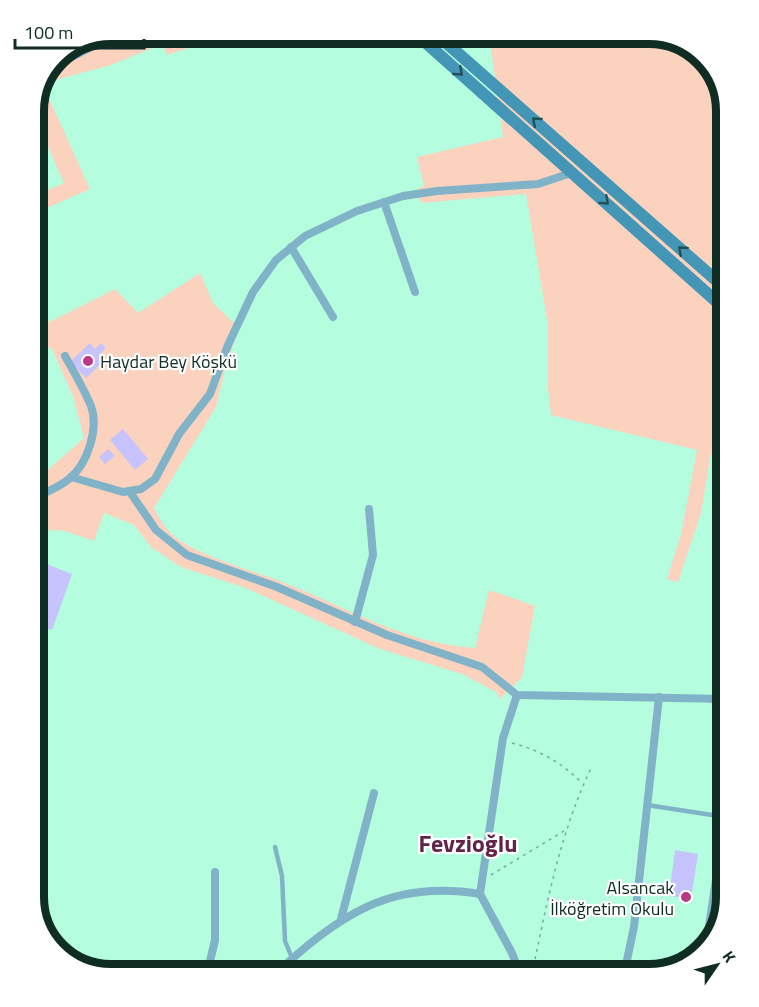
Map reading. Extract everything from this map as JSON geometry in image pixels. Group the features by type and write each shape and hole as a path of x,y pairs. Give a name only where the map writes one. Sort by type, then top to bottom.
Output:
{"main road":[{"path":"428,44 574,172 716,301"},
{"path":"448,44 716,280"}],"street":[{"path":"68,59 91,47"},
{"path":"71,477 116,491 129,492 146,486 155,479 179,434 210,394 228,345 253,291 268,269 291,247 330,223 384,202 436,191 538,184 574,172"},
{"path":"384,202 415,292"},
{"path":"291,247 333,316"},
{"path":"44,492 71,477 88,449 93,423 91,406 65,356"},
{"path":"129,492 156,530 187,555 276,587 356,622 482,667 517,696 715,698 716,704"},
{"path":"356,622 373,555 369,509"},
{"path":"516,964 480,894 503,742 517,696"},
{"path":"626,964 634,927 659,697"},
{"path":"341,919 374,793"},
{"path":"209,964 215,940 215,872"},
{"path":"709,926 716,880"},
{"path":"286,964 341,919 371,904 409,894 450,891 480,894"}],"lane":[{"path":"647,805 716,814"},
{"path":"275,847 282,876 285,941 292,958"}],"path":[{"path":"503,742 545,754 565,767 583,784"},
{"path":"534,964 554,866 565,831 591,766"},
{"path":"483,880 565,831"}],"shaded area":[{"path":"111,44 162,44 111,65 51,81 63,63 85,49"},
{"path":"162,44 200,44 167,55"},
{"path":"490,44 653,44 666,46 689,57 709,81 716,111 716,454 711,453 701,513 678,582 667,579 681,534 697,450 551,415 548,388 548,325 526,194 421,203 417,189 424,186 417,157 503,137"},
{"path":"46,92 90,189 44,209 44,191 64,183 44,138"},
{"path":"200,273 213,303 239,328 226,366 216,407 154,508 171,533 190,547 203,553 285,583 401,632 449,645 475,648 489,590 535,606 522,677 500,699 496,692 462,674 380,649 246,588 181,567 151,547 134,525 104,513 94,541 65,531 44,530 44,473 84,438 73,396 51,347 44,350 44,310 49,322 115,289 138,313"}],"building":[{"name":"Haydar Bey Köşkü","path":"90,343 95,349 101,343 106,348 100,354 106,359 86,378 70,362"},
{"path":"123,429 148,459 135,470 110,440"},
{"path":"108,449 115,456 105,464 99,457"},
{"path":"44,563 72,574 52,630 44,627"},
{"path":"675,850 698,854 691,899 669,896"}],"place":[{"name":"Haydar Bey Köşkü","path":"88,361"},
{"name":"Alsancak İlköğretim Okulu","path":"686,897"}],"district":[{"name":"Fevzioğlu","path":"468,843"}]}
